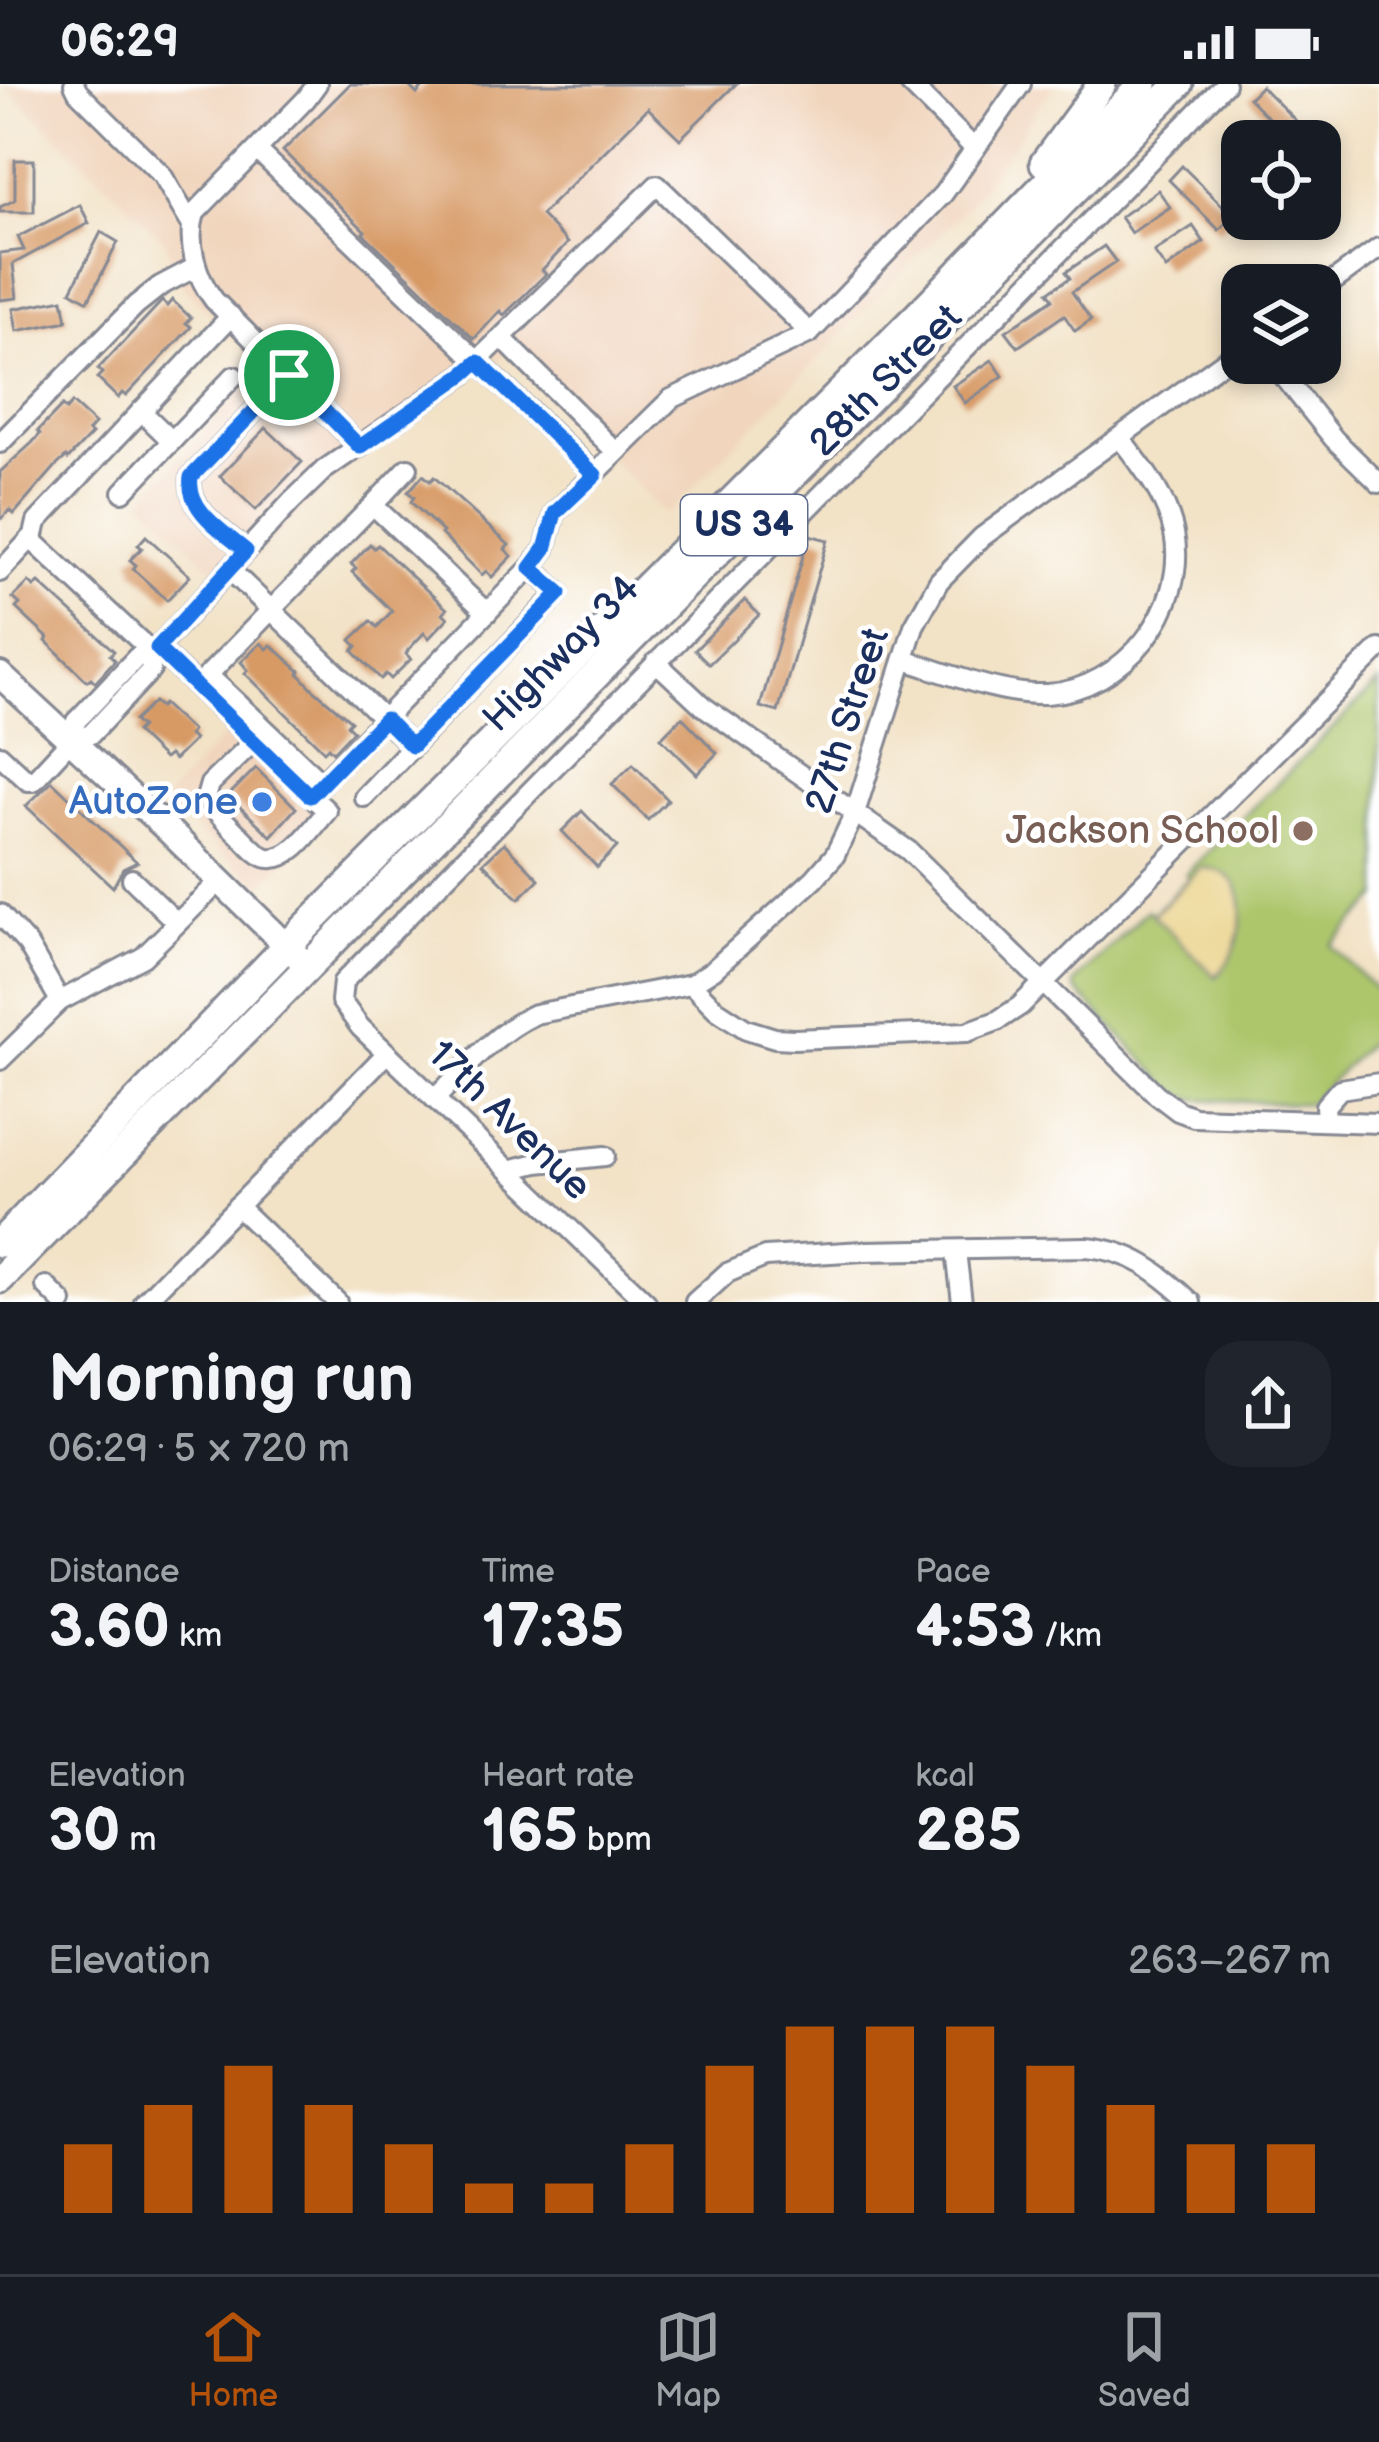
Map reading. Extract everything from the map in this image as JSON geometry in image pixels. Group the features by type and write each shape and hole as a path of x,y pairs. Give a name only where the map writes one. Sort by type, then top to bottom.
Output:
{"highway":[{"path":"919,314 1057,148 1102,84"},
{"name":"Highway 34","path":"0,1243 287,946 1143,84"},
{"name":"Highway 34","path":"0,1279 1179,84"}],"main road":[{"path":"0,675 308,967"}],"street":[{"path":"74,84 162,175 191,224 196,267 208,292 360,447"},
{"path":"191,224 195,213 317,84"},
{"path":"910,84 975,149"},
{"path":"316,789 531,568 545,549 555,513 671,399 810,333 943,194 1021,84"},
{"name":"28th Street","path":"343,982 1225,84"},
{"path":"257,150 595,475"},
{"path":"0,755 33,781 70,741 92,733 151,670 153,652 324,470 464,374 657,185 810,333"},
{"path":"1341,276 1379,248"},
{"path":"0,443 136,305 196,267"},
{"path":"0,572 31,539 37,522 231,316"},
{"path":"502,338 616,452"},
{"name":"27th Street","path":"435,1099 514,1023 535,1014 691,984 814,879 835,855 855,813 914,626 927,598 954,563 982,537 1221,363"},
{"path":"246,551 194,502 191,477 289,375"},
{"path":"124,492 234,376"},
{"path":"1290,384 1334,439 1379,483"},
{"path":"141,411 172,441"},
{"path":"904,660 999,687 1046,694 1079,687 1130,655 1165,612 1175,572 1174,535 1155,486 1120,438"},
{"path":"254,740 210,784 206,798 259,853 272,858 296,845 327,811 316,789 208,674 408,468"},
{"path":"373,505 487,613"},
{"path":"31,539 153,652 316,789"},
{"path":"364,797 560,593 531,568"},
{"path":"229,569 412,746"},
{"path":"691,984 717,1010 746,1029 794,1040 968,1032 1008,1016 1379,649"},
{"path":"656,662 704,706 926,866 1178,1111 1194,1117 1379,1123"},
{"path":"132,879 177,923"},
{"path":"0,1060 61,1001 143,957 221,880"},
{"path":"0,914 28,945 61,1001"},
{"name":"17th Avenue","path":"343,982 340,992 346,1010 387,1054 646,1302"},
{"path":"144,1302 387,1054"},
{"path":"1325,1121 1325,1106 1340,1089 1379,1083"},
{"path":"508,1170 605,1156"},
{"path":"238,1206 337,1302"},
{"path":"695,1302 727,1274 765,1257 1102,1248 1133,1257 1158,1272 1191,1302"},
{"path":"956,1251 962,1302"},
{"path":"46,1286 62,1302"}],"shaded area":[{"path":"4,84 1054,84 978,195 666,515 506,354 332,480 230,586 143,500 262,366 181,285 165,241"},
{"path":"240,719 335,812 259,888 165,799"}],"green space":[{"name":"Jackson School","path":"1379,682 1379,897 1331,945 1379,993 1379,1032 1309,1104 1192,1099 1174,1091 1074,983 1147,910 1153,914 1189,878 1186,874"}],"sand":[{"path":"1201,868 1228,876 1236,886 1242,911 1238,940 1216,977 1153,915"}],"building":[{"path":"350,84 407,84 417,94 426,84 736,84 680,139 648,108 541,215 568,243 542,270 546,274 474,339 283,151"},
{"path":"1261,86 1295,120 1270,120 1249,98"},
{"path":"15,160 34,160 34,212 0,212 0,207 15,200"},
{"path":"1182,166 1221,204 1221,228 1219,230 1169,180"},
{"path":"1158,190 1170,207 1131,233 1120,217"},
{"path":"80,205 89,223 13,264 17,298 0,300 0,253 24,250 18,237"},
{"path":"1193,226 1204,242 1166,269 1154,252"},
{"path":"101,232 118,242 88,301 71,291"},
{"path":"1104,246 1116,262 1072,292 1091,320 1075,331 1064,315 1018,347 1006,331 1053,299 1048,292 1070,278 1066,272"},
{"path":"63,299 67,321 17,331 13,309"},
{"path":"172,300 191,318 186,323 191,327 126,396 122,393 118,398 97,378 102,373 98,369 162,301 167,306"},
{"path":"992,360 1003,376 965,403 953,386"},
{"path":"72,403 95,424 88,431 92,434 14,514 10,510 0,520 0,472 62,406 66,410"},
{"path":"266,428 302,462 256,510 220,476"},
{"path":"423,475 430,481 434,477 509,545 505,549 512,556 492,577 486,571 482,575 411,502 414,497 408,492"},
{"path":"809,535 828,540 778,712 760,707"},
{"path":"146,536 190,576 167,600 133,569 136,565 130,560"},
{"path":"370,544 378,545 447,609 443,613 448,618 429,638 424,633 408,650 411,659 391,679 386,674 381,679 353,651 357,646 351,640 371,621 377,627 392,611 352,572 356,568 351,564"},
{"path":"29,582 34,587 39,583 114,651 110,655 115,660 95,682 87,681 16,608 20,604 13,598"},
{"path":"745,600 759,615 709,664 695,650"},
{"path":"261,643 267,649 271,645 351,721 347,725 353,731 333,752 328,747 324,751 245,673 248,670 241,662"},
{"path":"154,702 163,704 192,731 189,735 194,740 174,760 169,755 164,759 136,732 141,727 134,721"},
{"path":"682,717 717,753 697,774 661,738"},
{"path":"633,764 668,800 648,820 612,784"},
{"name":"AutoZone","path":"256,768 296,808 271,836 228,796"},
{"path":"52,781 137,862 123,869 113,887 26,806"},
{"path":"582,811 617,847 597,867 562,831"},
{"path":"504,843 539,879 519,899 483,863"}],"place":[{"name":"AutoZone","path":"262,802"},
{"name":"Jackson School","path":"1303,831"}],"route":[{"path":"478,362 595,475 555,513 545,549 531,568 560,593 412,746 385,719 310,796 157,648 246,551 194,502 191,477 289,375 360,447 478,362"}]}
